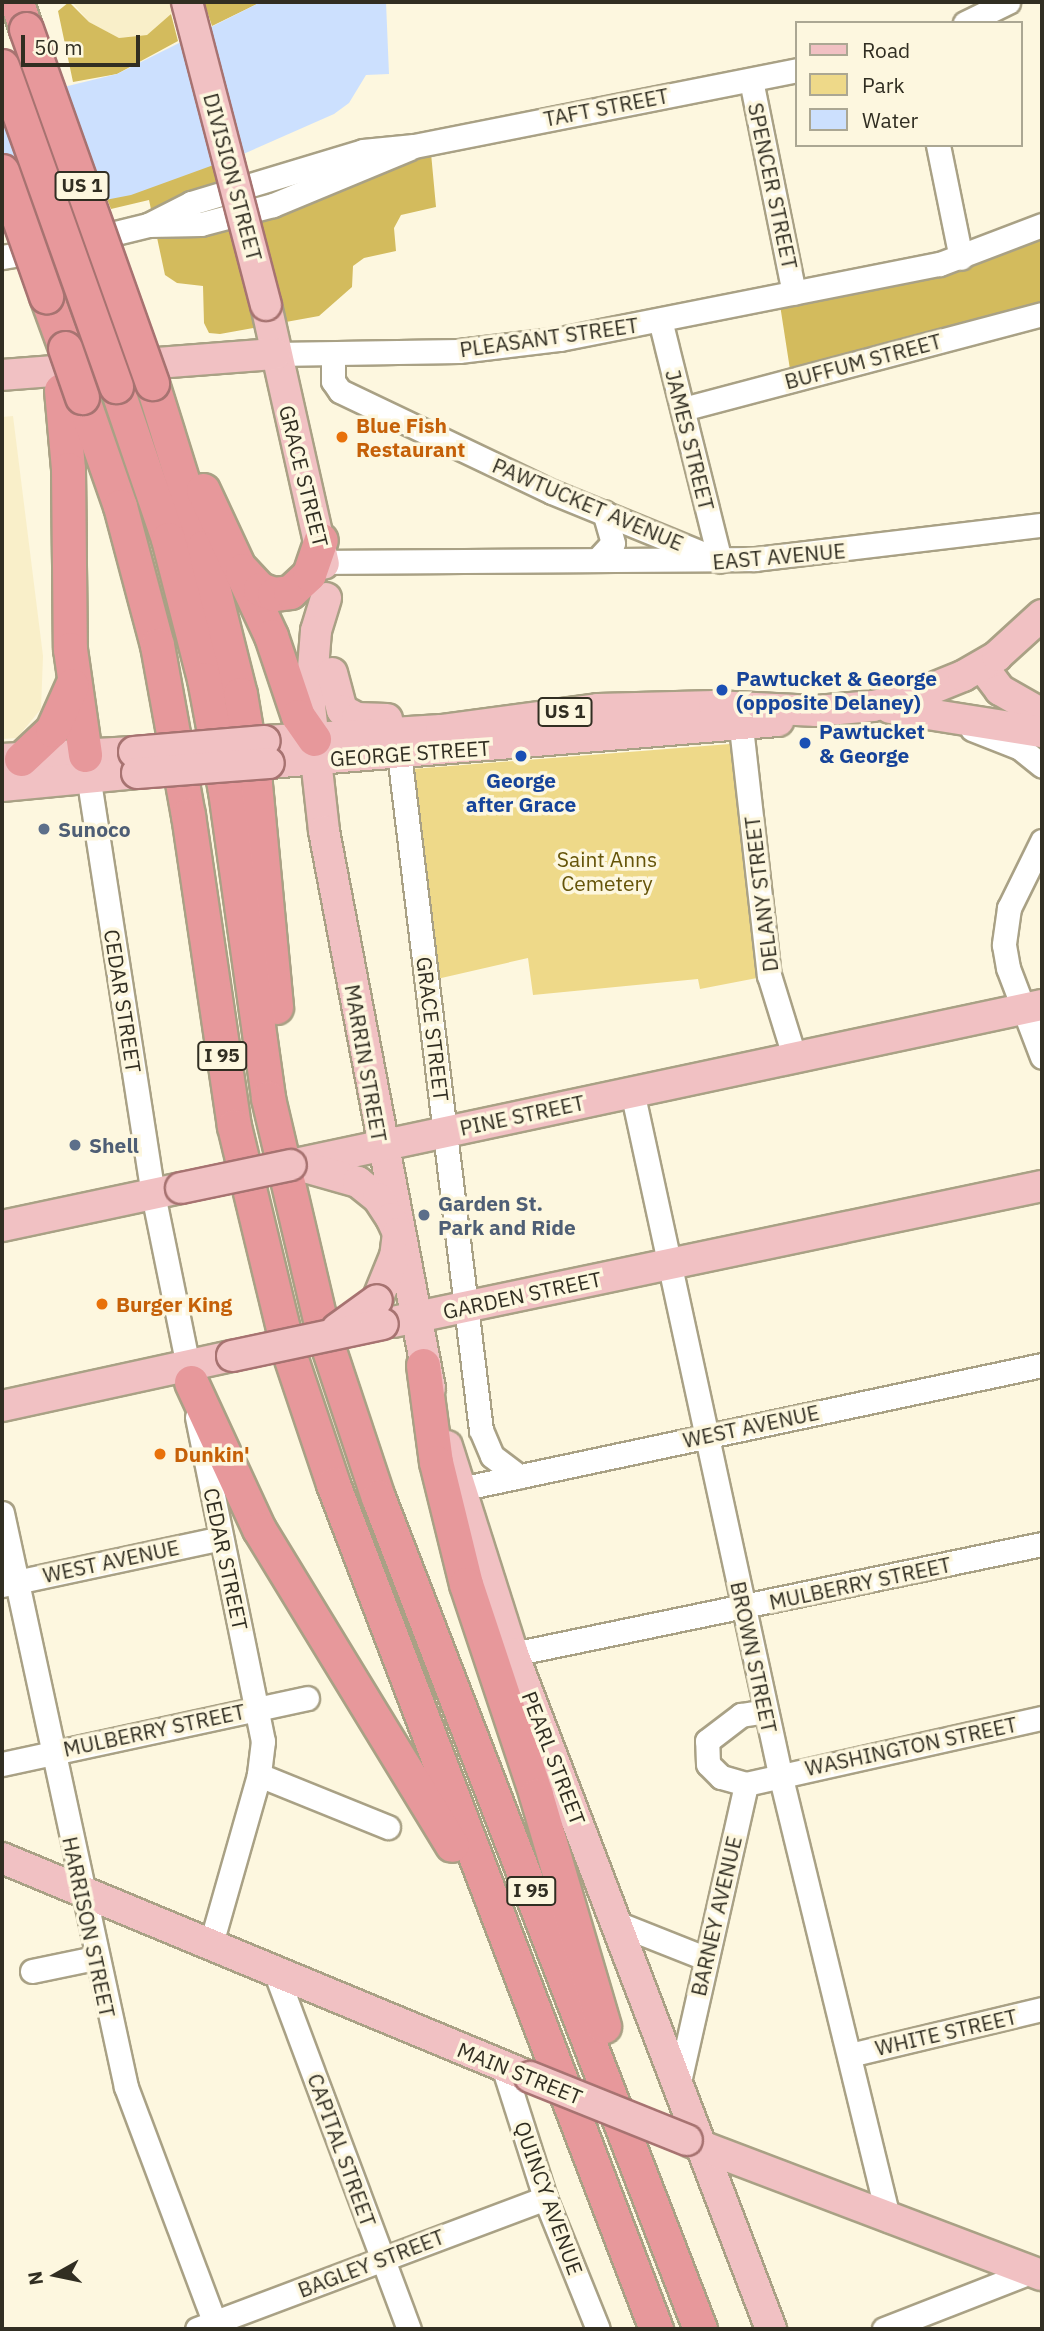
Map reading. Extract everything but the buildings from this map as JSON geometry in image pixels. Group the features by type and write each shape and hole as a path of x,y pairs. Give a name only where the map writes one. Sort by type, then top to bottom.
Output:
{"highway":[{"name":"US 1","path":"21,11 152,383 239,565 278,653 298,716 316,749"},
{"name":"I 95","path":"2,66 168,539 204,679 225,791 268,1098 307,1275 356,1434 700,2329"},
{"name":"I 95","path":"2,171 46,296 71,394 128,535 168,695 230,1108 274,1303 327,1467 656,2329"},
{"path":"152,383 212,580 250,752 278,1031 268,1098"},
{"path":"71,394 68,469 73,682 86,766"},
{"path":"239,565 260,589 282,594 304,581 322,551"},
{"path":"11,759 52,730 73,682"},
{"path":"423,1365 436,1462 466,1584 538,1804 673,2260"},
{"path":"190,1374 260,1529 409,1768 514,1957"}],"main road":[{"name":"DIVISION STREET","path":"187,2 266,305 275,354"},
{"name":"PLEASANT STREET","path":"2,375 275,354"},
{"name":"GRACE STREET","path":"275,354 322,551 326,598 334,633 328,708 316,749"},
{"name":"GRACE STREET","path":"316,749 310,706 314,644 326,598"},
{"name":"GEORGE STREET","path":"2,786 86,766 398,744 741,727 817,711 873,706 927,692 982,666 1042,615"},
{"path":"982,666 1000,690 1042,714"},
{"path":"332,673 338,703 357,718 557,712"},
{"name":"GEORGE STREET","path":"398,744 557,712 687,706 817,711"},
{"name":"US 1","path":"873,706 1042,732"},
{"name":"MARRIN STREET","path":"316,749 326,842 423,1365"},
{"name":"GEORGE STREET","path":"11,759 86,766"},
{"name":"PINE STREET","path":"346,1165 381,1145 1033,1007"},
{"path":"2,1226 291,1165 346,1165 378,1198 398,1233 393,1269 380,1312 318,1338 232,1356 190,1374 2,1406"},
{"name":"GARDEN STREET","path":"380,1312 413,1318 1042,1186"},
{"name":"PEARL STREET","path":"423,1365 513,1654 679,2082 694,2143 771,2329"},
{"name":"MAIN STREET","path":"2,1858 694,2143 890,2220 998,2259 1040,2271"}],"street":[{"path":"969,21 1008,2"},
{"name":"TAFT STREET","path":"148,225 216,195 354,153 414,146 796,70"},
{"name":"SPENCER STREET","path":"751,80 794,293"},
{"name":"TAFT STREET","path":"2,257 148,225 223,219 310,192 414,146"},
{"path":"938,147 961,258"},
{"path":"216,195 223,219"},
{"name":"PLEASANT STREET","path":"275,354 486,349 660,320 961,258 1042,225"},
{"name":"BUFFUM STREET","path":"683,409 1042,314"},
{"name":"JAMES STREET","path":"660,320 720,561"},
{"name":"PAWTUCKET AVENUE","path":"333,354 333,381 340,391 552,492 720,561"},
{"path":"597,560 613,543 604,512"},
{"name":"EAST AVENUE","path":"322,551 720,561 809,555 1036,528"},
{"path":"937,714 1020,748 1042,766"},
{"name":"DELANY STREET","path":"741,727 769,975 795,1059"},
{"name":"GRACE STREET","path":"398,744 465,1307 485,1447 519,1476"},
{"name":"CEDAR STREET","path":"86,766 167,1191 190,1374 221,1538 259,1709 263,1741 259,1775 211,1944"},
{"path":"1042,841 1009,908 1004,932 1008,968 1033,1007 1042,1056"},
{"name":"BROWN STREET","path":"632,1091 780,1774 890,2220"},
{"name":"WEST AVENUE","path":"460,1489 1042,1365"},
{"name":"HARRISON STREET","path":"2,1513 9,1584 52,1752 95,1958 126,2087 210,2327"},
{"name":"WEST AVENUE","path":"9,1584 221,1538"},
{"name":"MULBERRY STREET","path":"513,1654 1042,1544"},
{"name":"MULBERRY STREET","path":"2,1764 307,1698"},
{"path":"766,1710 741,1715 707,1741 708,1764 721,1777 746,1784 780,1774"},
{"name":"WASHINGTON STREET","path":"780,1774 1042,1718"},
{"path":"259,1775 388,1827"},
{"name":"BARNEY AVENUE","path":"679,2082 746,1784"},
{"path":"619,1924 705,1958"},
{"path":"32,1971 95,1958"},
{"name":"CAPITAL STREET","path":"275,1971 409,2329"},
{"name":"WHITE STREET","path":"850,2054 1042,2009"},
{"name":"QUINCY AVENUE","path":"517,2072 545,2198 598,2329"},
{"name":"BAGLEY STREET","path":"210,2327 545,2198"},
{"path":"991,2288 998,2259"},
{"path":"884,2329 1040,2271"}],"shaded area":[{"path":"69,2 89,22 119,38 147,35 171,14 178,41 117,74 73,82 58,11"},
{"path":"72,2 185,2 147,35 119,38 89,22"},
{"path":"204,2 261,2 212,26"},
{"path":"431,153 436,207 401,215 394,228 396,251 364,258 353,266 352,287 319,316 220,334 209,333 204,323 203,286 177,283 165,275 149,200 111,209 107,199 233,157 239,180"},
{"path":"1042,220 1042,312 791,376 778,292 959,257"},
{"path":"13,416 43,656 41,709 17,738 2,739 2,417"}],"green space":[{"name":"Saint Anns Cemetery","path":"730,744 757,978 700,989 698,979 533,995 528,958 437,979 412,769"}],"water":[{"path":"261,2 386,2 389,74 366,75 349,103 334,114 241,155 131,195 2,220 2,102 117,74"}],"place":[{"name":"Blue Fish Restaurant","path":"342,437"},
{"name":"Pawtucket & George (opposite Delaney)","path":"722,690"},
{"name":"Pawtucket & George","path":"805,743"},
{"name":"George after Grace","path":"521,756"},
{"name":"Sunoco","path":"44,829"},
{"name":"Shell","path":"75,1145"},
{"name":"Garden St. Park and Ride","path":"424,1215"},
{"name":"Burger King","path":"102,1304"},
{"name":"Dunkin'","path":"160,1454"}]}
